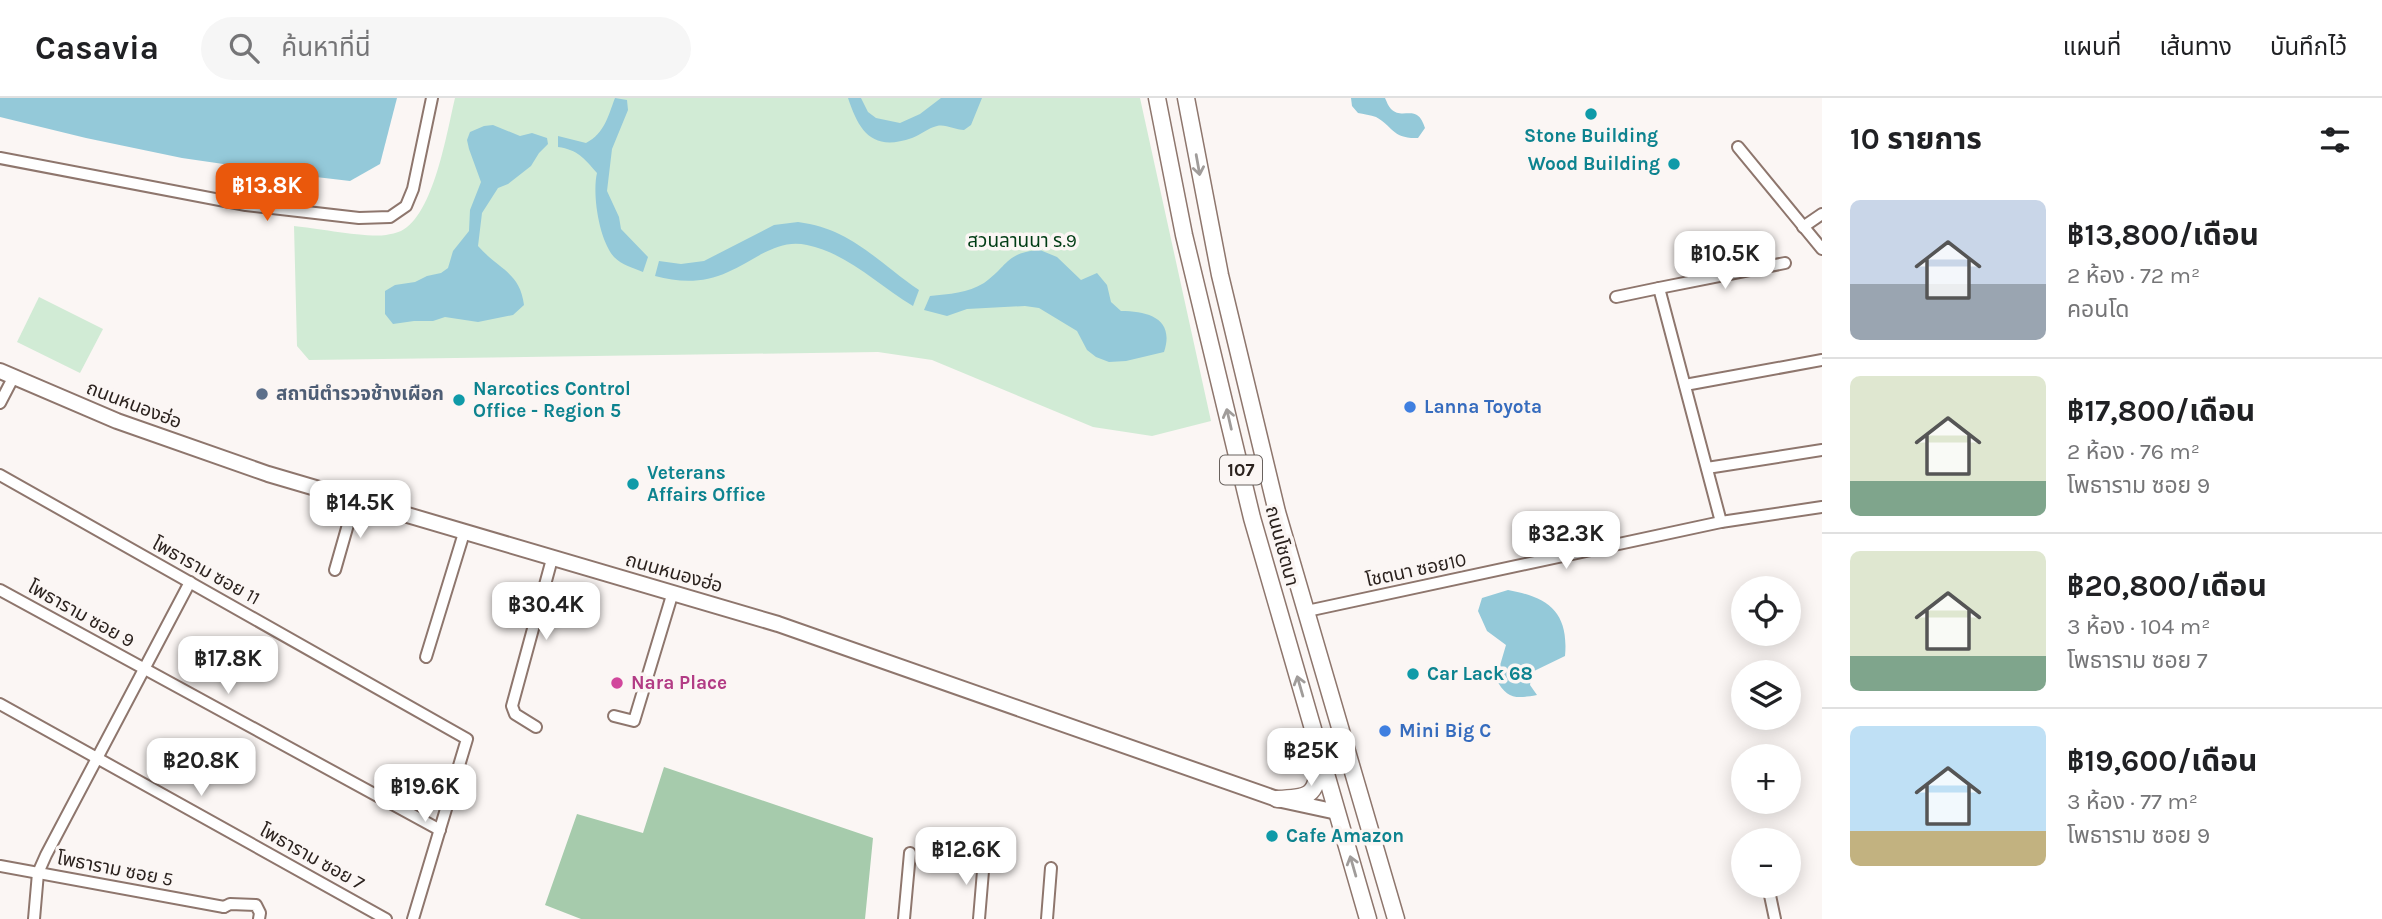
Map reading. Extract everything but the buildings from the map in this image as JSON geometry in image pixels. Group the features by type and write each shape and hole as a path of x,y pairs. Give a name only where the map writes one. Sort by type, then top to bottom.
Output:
{"main road":[{"name":"ถนนโชตนา","path":"1157,98 1184,235 1252,518 1368,919"},
{"name":"ถนนโชตนา","path":"1186,98 1228,314 1277,512 1396,919"},
{"name":"ถนนหนองฮ่อ","path":"7,374 117,421 268,474 778,624 1277,799 1337,812"},
{"path":"1252,518 1277,512"},
{"path":"1277,799 1302,798 1313,791 1318,778 1318,752"},
{"path":"1337,812 1363,804"}],"street":[{"path":"0,158 246,205 359,218 390,217 406,206 414,188 432,98"},
{"path":"1738,147 1822,250"},
{"path":"1803,227 1822,214"},
{"path":"1616,297 1785,262"},
{"path":"1659,288 1721,522"},
{"path":"1685,385 1822,360"},
{"path":"0,403 7,374"},
{"path":"1707,468 1822,450"},
{"name":"โพธาราม ซอย 11","path":"0,475 467,739 440,830"},
{"path":"335,570 355,500"},
{"name":"โชตนา ซอย10","path":"1307,611 1721,522 1822,508"},
{"path":"426,657 464,533"},
{"path":"536,727 515,714 512,706 552,559"},
{"path":"34,919 38,873 190,582"},
{"name":"โพธาราม ซอย 9","path":"0,590 440,830"},
{"path":"614,716 634,721 673,592"},
{"name":"โพธาราม ซอย 7","path":"0,704 386,919"},
{"path":"413,919 440,830"},
{"path":"904,919 910,853"},
{"path":"979,919 984,859"},
{"name":"โพธาราม ซอย 5","path":"0,866 225,913 230,904 251,903 258,907 259,919"},
{"path":"1047,919 1051,867"},
{"path":"1771,898 1775,919"}],"green space":[{"name":"สวนลานนา ร.9","path":"455,98 1140,98 1211,421 1152,436 1093,427 932,360 878,352 309,360 297,346 294,226 377,236 399,232 412,222 422,208 437,171"},
{"path":"39,297 103,329 80,373 17,342"},
{"path":"664,767 873,838 865,919 581,919 545,905 577,814 643,833"}],"water":[{"path":"0,98 397,98 380,164 350,181 182,158 86,138 0,117"},
{"path":"615,98 627,100 628,110 612,149 607,191 619,217 621,229 648,257 643,272 620,262 604,240 595,193 597,173 571,150 558,147 558,136 586,143 598,134"},
{"path":"848,98 861,98 868,112 876,118 900,123 920,114 941,98 982,98 971,125 964,130 937,126 912,138 887,142 869,136 857,120"},
{"path":"1351,98 1385,98 1390,108 1396,112 1418,116 1425,128 1418,138 1398,134 1376,117 1358,113 1352,106"},
{"path":"493,125 520,136 532,133 547,138 548,144 531,166 508,184 498,188 482,213 478,246 513,278 522,294 524,305 513,315 478,322 445,317 433,321 393,324 385,314 385,291 395,285 415,282 441,273 448,268 453,251 469,231 470,210 481,182 467,140 470,132"},
{"path":"798,222 834,232 863,248 919,290 913,306 849,262 807,245 776,248 728,272 701,280 683,281 655,276 659,261 681,264 704,261 774,225"},
{"path":"1040,250 1057,257 1081,280 1097,273 1107,285 1111,302 1121,311 1150,315 1157,319 1166,332 1164,352 1109,362 1087,350 1077,331 1039,308 1025,306 967,309 947,316 924,310 930,296 971,289 984,283 1014,257"},
{"path":"1508,590 1545,602 1553,609 1563,628 1565,656 1532,672 1530,685 1537,695 1512,696 1496,679 1506,645 1487,631 1478,611 1482,598"}],"place":[{"name":"Stone Building","path":"1591,114"},
{"name":"Wood Building","path":"1674,164"},
{"name":"สถานีตำรวจช้างเผือก","path":"262,394"},
{"name":"Narcotics Control Office - Region 5","path":"459,400"},
{"name":"Lanna Toyota","path":"1410,407"},
{"name":"Veterans Affairs Office","path":"633,484"},
{"name":"Car Lack 68","path":"1413,674"},
{"name":"Nara Place","path":"617,683"},
{"name":"Mini Big C","path":"1385,731"},
{"name":"Cafe Amazon","path":"1272,836"}]}
